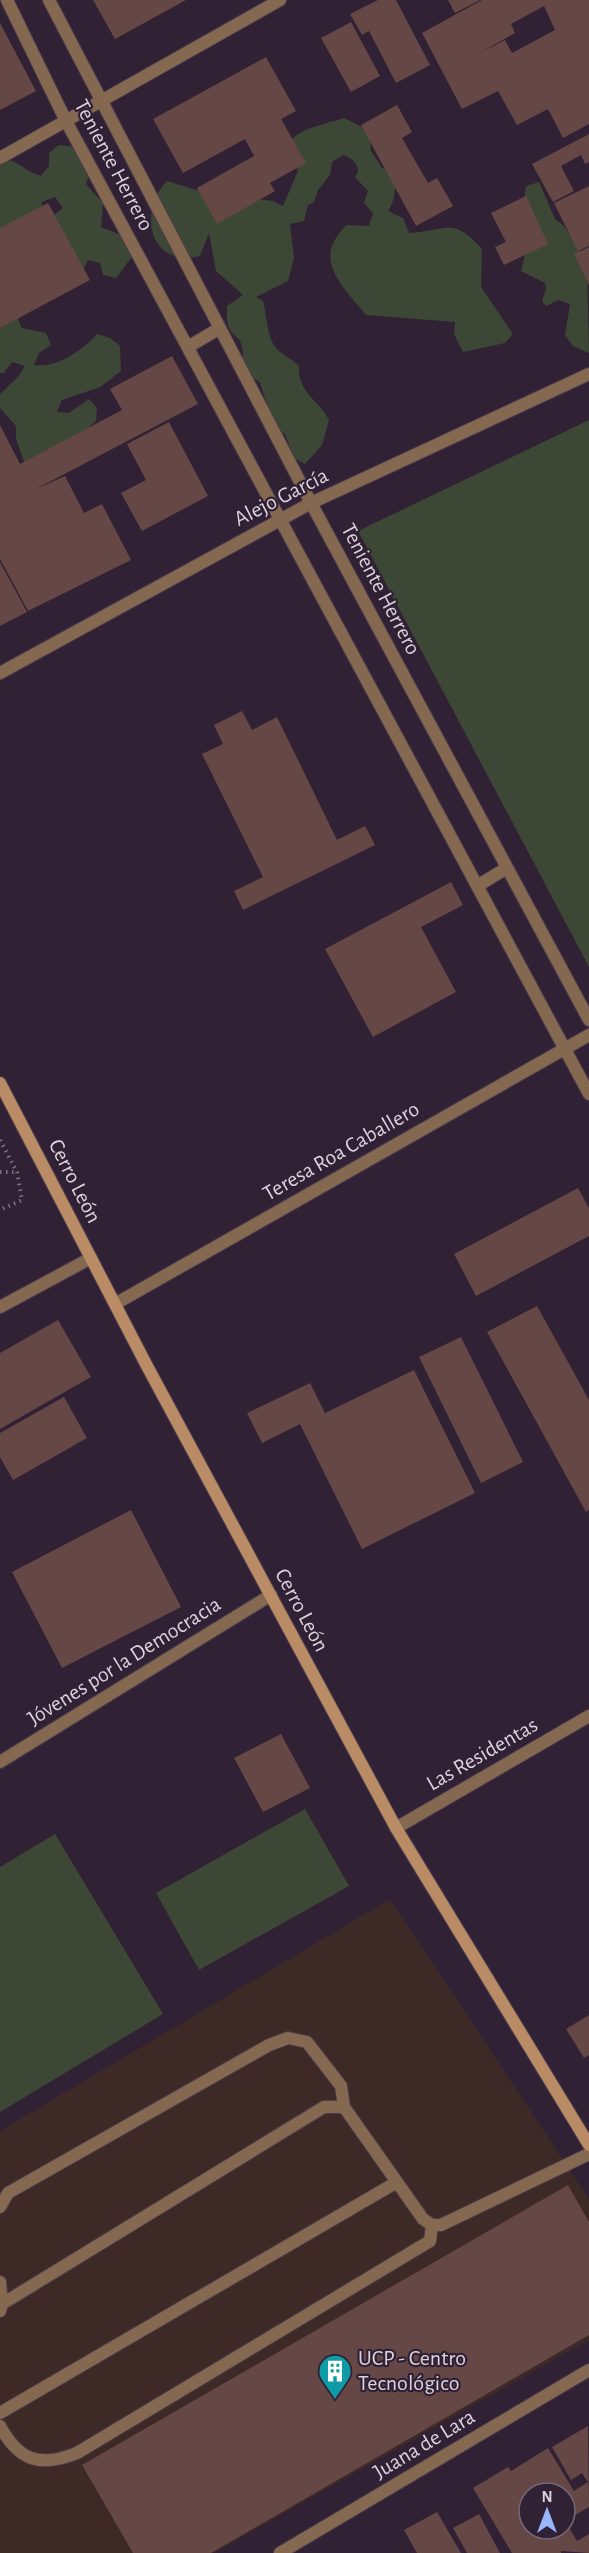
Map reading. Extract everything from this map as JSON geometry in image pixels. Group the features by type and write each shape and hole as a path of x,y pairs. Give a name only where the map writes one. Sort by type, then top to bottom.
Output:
{"street":[{"name":"Teniente Herrero","path":"7,0 66,121 589,1094"},
{"name":"Teniente Herrero","path":"49,0 311,503 589,1020"},
{"path":"0,158 280,0"},
{"path":"188,347 220,328"},
{"name":"Alejo García","path":"0,673 311,503 589,374"},
{"path":"477,886 507,868"},
{"name":"Teresa Roa Caballero","path":"115,1304 589,1035"},
{"name":"Cerro León","path":"0,1083 115,1304 396,1828 589,2145"},
{"path":"0,1308 91,1258"},
{"name":"Jóvenes por la Democracia","path":"0,1762 271,1595"},
{"name":"Las Residentas","path":"396,1828 589,1716"},
{"path":"0,2207 8,2193 269,2045 288,2038 307,2042 341,2086 344,2107 423,2219 432,2225 441,2225 589,2154"},
{"path":"0,2282 1,2308 324,2107 344,2107"},
{"path":"0,2413 397,2182"},
{"path":"0,2426 9,2443 30,2460 60,2460 77,2453 430,2241 432,2225"},
{"name":"Juana de Lara","path":"280,2553 589,2370"}],"path":[{"path":"0,1140 17,1172 22,1200 0,1210"},
{"path":"0,1172 17,1172"}],"shaded area":[{"path":"390,1899 589,2199 589,2340 214,2553 0,2553 0,2131"}],"green space":[{"path":"344,118 362,127 370,138 371,151 382,168 389,169 392,173 395,190 388,211 403,218 409,233 442,228 456,229 464,232 482,249 481,287 513,334 505,343 463,352 454,334 455,322 366,315 340,283 331,261 331,249 336,237 347,225 369,226 373,213 364,203 368,191 355,177 358,172 357,166 343,155 332,162 330,175 318,190 314,202 308,205 304,221 290,224 294,258 288,281 256,297 263,301 273,343 278,350 299,366 301,383 329,420 322,445 305,464 294,458 285,434 274,429 260,382 252,378 245,369 240,341 230,330 227,315 227,306 243,295 216,271 209,233 200,256 183,258 170,254 160,246 154,235 151,222 152,208 167,181 203,192 273,201 283,206 298,171 289,149 290,142 302,132"},
{"path":"59,145 84,148 90,172 86,184 103,203 101,227 124,236 133,246 131,258 116,278 103,275 100,263 88,260 82,272 43,223 63,208 55,197 42,202 41,214 0,230 0,165 9,160 41,176 49,166 49,153"},
{"path":"539,182 555,219 565,227 587,262 589,353 573,346 565,335 570,304 558,300 546,306 542,301 546,289 545,283 521,271 527,247 526,186"},
{"path":"17,317 22,328 46,333 51,345 39,353 34,365 60,361 84,346 97,334 110,338 120,346 121,371 100,387 62,400 57,412 69,413 89,399 97,408 96,421 86,430 24,462 16,439 16,426 0,408 0,394 18,377 25,366 12,362 4,373 0,373 0,322"},
{"path":"589,420 589,967 358,531"},
{"path":"305,1809 349,1886 199,1970 156,1893"},
{"path":"55,1834 163,2014 0,2112 0,1867"}],"building":[{"path":"93,0 186,0 115,39"},
{"path":"378,0 396,0 430,65 396,83 369,31 362,35 350,14"},
{"path":"448,0 480,0 455,13"},
{"path":"482,0 589,0 589,124 563,138 548,109 517,125 498,91 462,109 422,33","holes":["544,6 555,30 512,53 505,40 478,54 515,33 511,24"]},
{"path":"351,22 380,76 351,92 321,38"},
{"path":"0,23 36,91 0,110"},
{"path":"266,57 296,111 281,119 306,163 270,183 275,191 217,224 197,188 254,156 245,139 183,173 153,119"},
{"path":"397,105 412,132 402,138 428,183 437,178 453,206 416,226 361,125"},
{"path":"589,134 589,162 585,164 581,155 561,166 574,191 553,202 532,164"},
{"path":"589,186 589,246 578,251 554,203"},
{"path":"526,196 548,244 504,265 495,247 506,242 491,213"},
{"path":"48,203 90,280 0,328 0,228"},
{"path":"589,247 589,285 574,254"},
{"path":"172,356 198,404 34,490 65,476 84,513 102,504 131,560 28,611 0,559 0,425 20,464 122,410 110,389"},
{"path":"169,422 208,496 142,531 121,493 146,480 127,444"},
{"path":"0,562 27,612 0,626"},
{"path":"242,711 252,730 277,717 337,840 365,826 375,845 243,910 234,891 263,877 202,754 223,744 214,725"},
{"path":"451,882 463,905 421,927 456,992 373,1037 325,949"},
{"path":"578,1188 589,1208 589,1236 476,1296 454,1254"},
{"path":"537,1306 589,1400 589,1510 586,1512 487,1332"},
{"path":"58,1320 91,1377 0,1429 0,1353"},
{"path":"461,1337 523,1462 481,1483 419,1357"},
{"path":"414,1370 475,1493 362,1549 300,1424 262,1443 247,1413 310,1383 325,1413"},
{"path":"64,1397 87,1438 13,1480 0,1457 0,1433"},
{"path":"131,1510 181,1607 62,1668 12,1572"},
{"path":"281,1734 310,1788 263,1812 234,1758"},
{"path":"589,2015 589,2055 584,2058 566,2029"},
{"name":"UCP - Centro Tecnológico","path":"568,2185 589,2222 589,2335 211,2553 133,2553 82,2465"},
{"path":"588,2426 589,2507 577,2514 577,2489 588,2482 582,2473 571,2480 552,2447"},
{"path":"548,2448 568,2481 517,2481 517,2541 577,2541 589,2534 589,2553 561,2551 561,2553 512,2553 473,2488 508,2467 511,2471"},
{"path":"437,2512 461,2553 417,2553 404,2530"},
{"path":"479,2514 500,2553 467,2553 453,2528"}],"place":[{"name":"UCP - Centro Tecnológico","path":"335,2400"}]}
